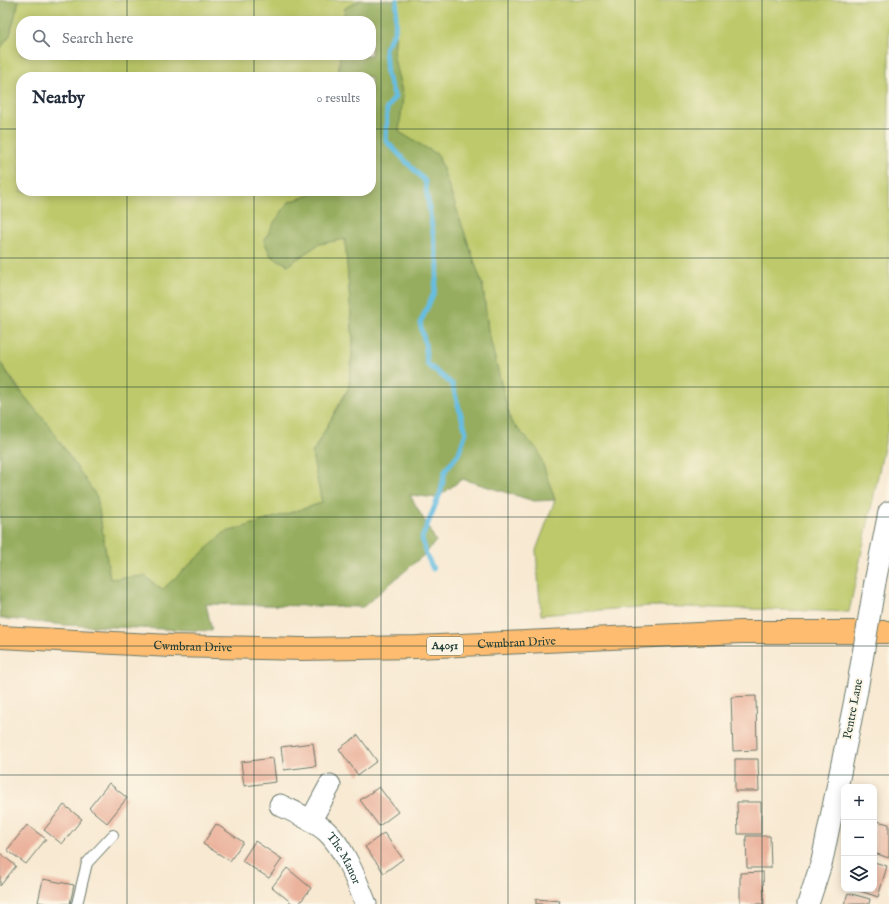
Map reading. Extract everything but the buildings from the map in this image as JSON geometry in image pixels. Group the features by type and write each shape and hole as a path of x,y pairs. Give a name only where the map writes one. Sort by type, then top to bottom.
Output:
{"main road":[{"name":"Cwmbran Drive","path":"0,637 171,646 302,649 417,647 741,632 889,632"}],"street":[{"name":"Pentre Lane","path":"808,904 822,861 857,690 875,582 889,512"},
{"path":"311,820 330,785"},
{"name":"The Manor","path":"280,805 311,820 326,832 340,848 366,904"}],"lane":[{"path":"77,904 87,863 112,835"}],"green space":[{"path":"0,0 19,0 10,35 0,49"},
{"path":"19,0 361,0 345,8 344,16 16,16 16,60 340,60 338,72 16,72 16,196 308,196 289,202 264,241 271,256 288,265 319,244 345,239 353,340 349,387 312,453 322,503 224,533 162,590 145,576 110,579 97,497 0,362 0,49 10,35"},
{"path":"361,0 397,0 394,59 403,96 399,132 438,155 483,287 488,331 511,422 538,450 555,500 534,501 462,479 437,498 410,495 436,541 425,554 363,607 206,604 212,631 63,625 0,618 0,362 18,389 47,423 97,497 110,579 145,576 162,590 224,533 322,503 312,454 349,387 353,340 345,239 319,244 288,265 271,256 264,241 275,221 289,202 308,196 376,196 376,72 338,72 340,60 376,60 376,16 344,16 345,8"},
{"path":"397,0 889,0 889,424 849,612 650,606 541,615 536,550 555,500 538,450 511,422 488,331 483,287 438,155 399,132 403,96 394,59"}],"waterway":[{"path":"397,0 395,31 385,48 387,75 395,97 387,108 386,141 425,181 438,266 434,293 420,323 425,343 427,364 452,384 466,432 459,453 445,471 441,491 422,538 426,554 433,569"}]}
